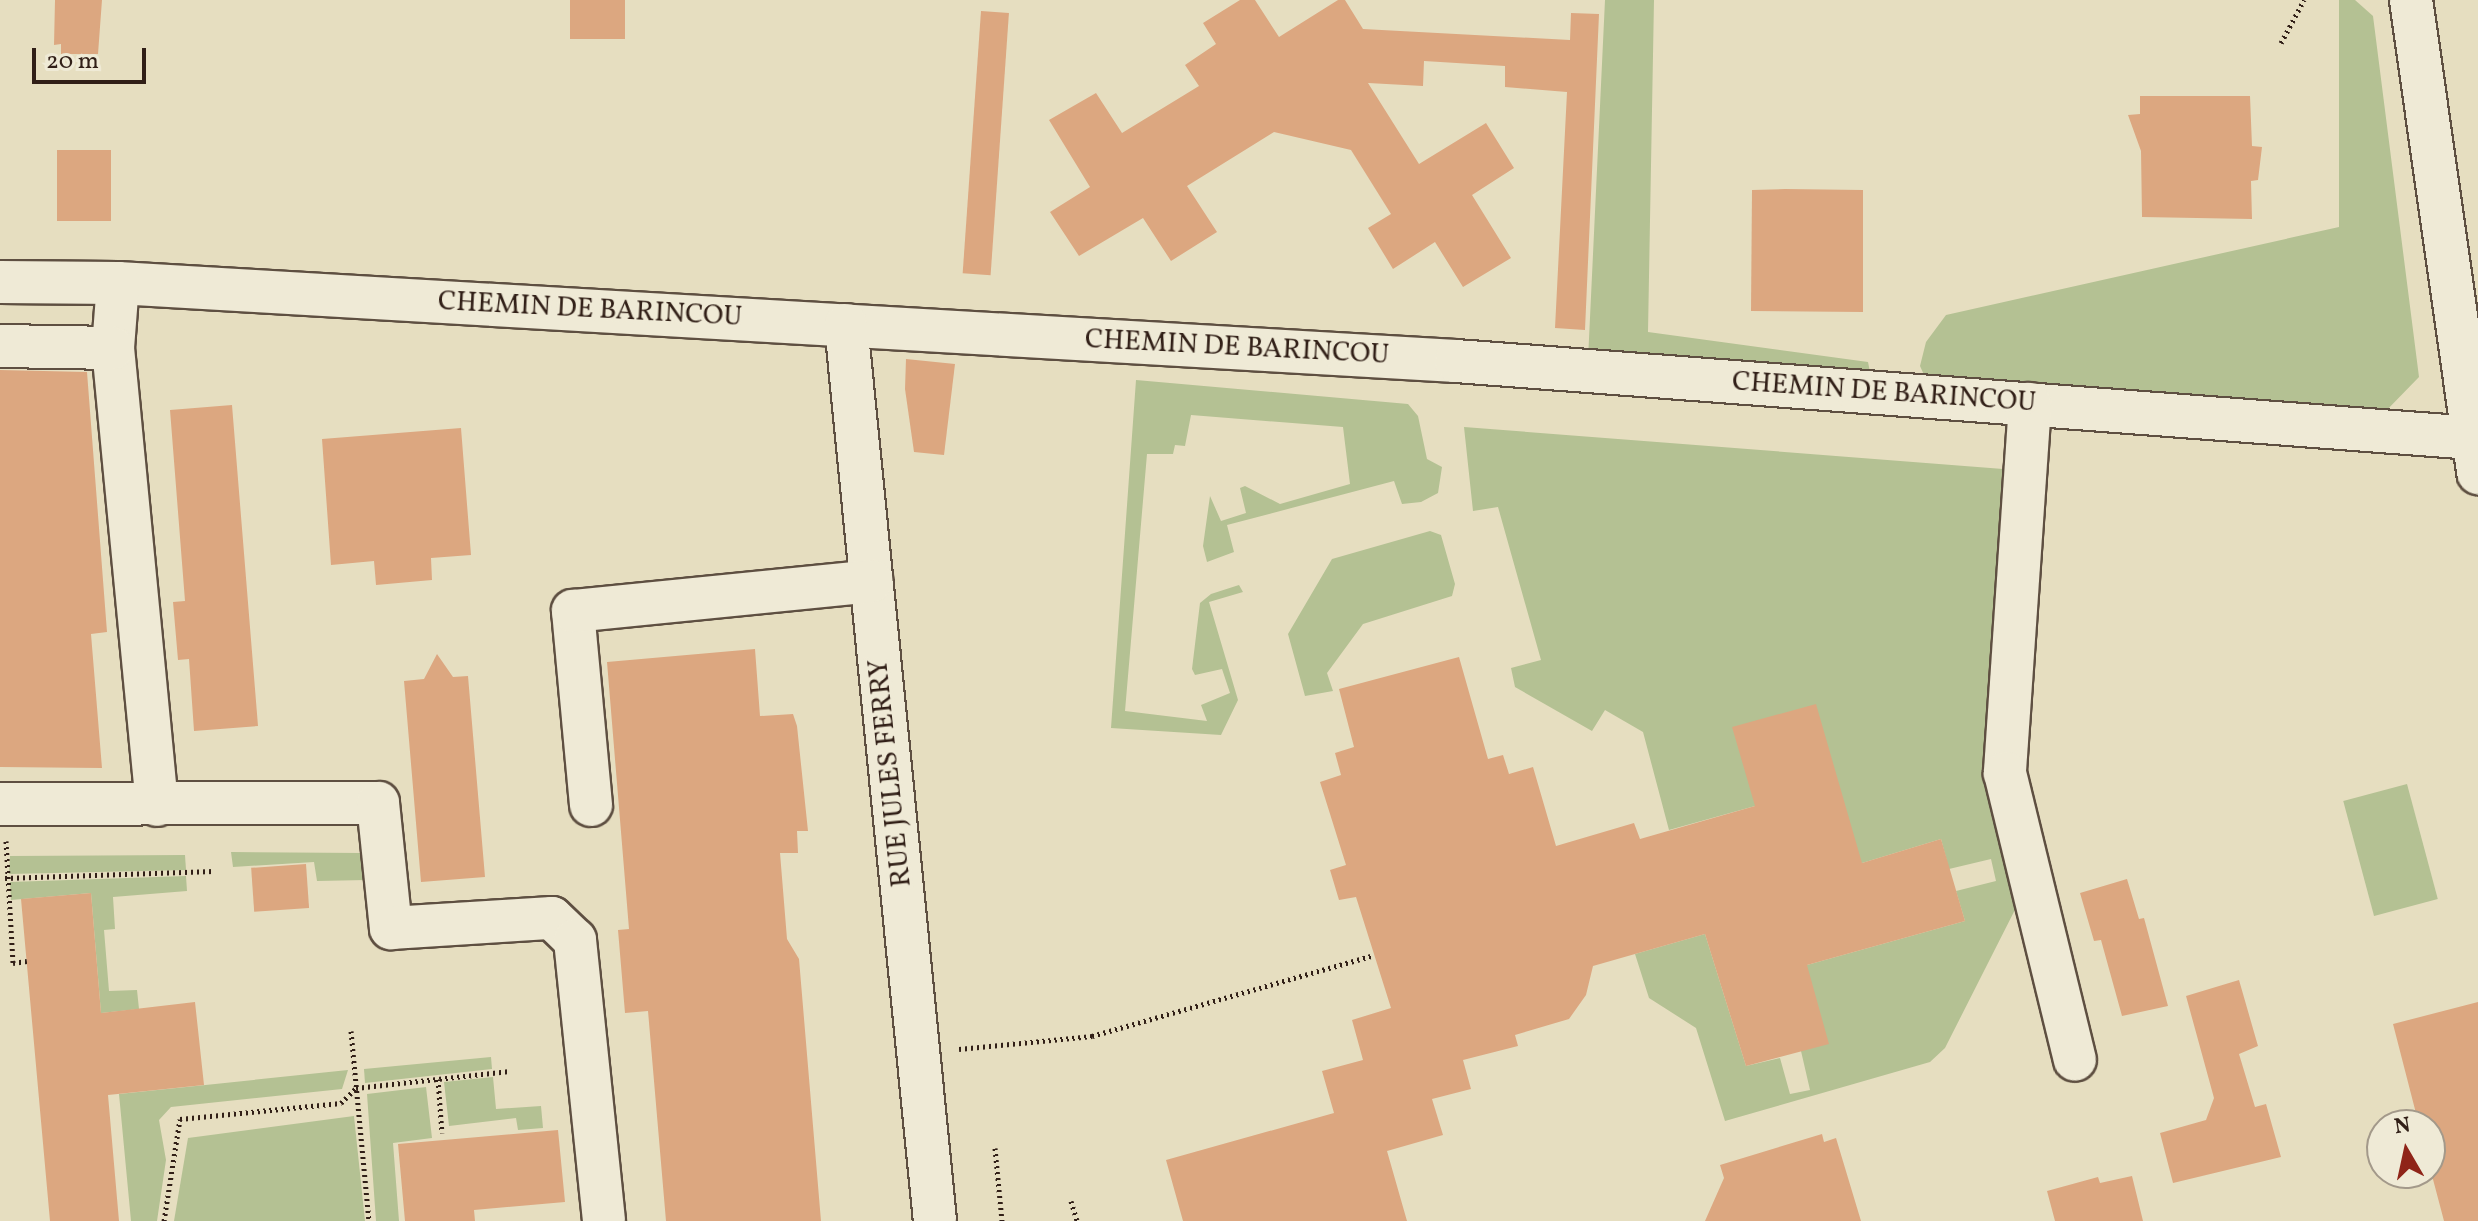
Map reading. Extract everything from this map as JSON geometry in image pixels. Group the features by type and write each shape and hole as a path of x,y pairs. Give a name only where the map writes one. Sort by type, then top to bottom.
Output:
{"street":[{"path":"2411,0 2468,330 2476,455"},
{"name":"CHEMIN DE BARINCOU","path":"0,282 118,283 1456,361 2030,404 2476,455"},
{"path":"118,283 113,348 157,805"},
{"name":"RUE JULES FERRY","path":"846,325 935,1221"},
{"path":"0,346 113,348"},
{"path":"2030,404 2005,773 2075,1060"},
{"path":"591,805 573,611 871,581"},
{"path":"3,804 378,803 391,928 552,918 575,940 604,1221"}],"path":[{"path":"2281,43 2304,0"},
{"path":"3,804 5,878 13,963 27,961"},
{"path":"5,878 214,871"},
{"path":"919,1053 1092,1036 1374,955"},
{"path":"351,1031 369,1221"},
{"path":"164,1221 180,1119 341,1103 356,1088 510,1071"},
{"path":"438,1079 442,1133"},
{"path":"995,1148 1002,1221"},
{"path":"1071,1201 1077,1221"}],"green space":[{"path":"1605,0 1654,0 1648,332 1868,362 1872,382 1588,360"},
{"path":"2339,0 2355,0 2373,16 2419,377 2382,415 1929,386 1920,366 1926,342 1946,315 2339,227"},
{"path":"1136,380 1408,404 1418,416 1427,459 1442,467 1438,493 1421,502 1402,504 1394,481 1227,525 1234,552 1207,562 1203,546 1210,496 1221,521 1246,513 1240,488 1245,486 1280,504 1350,484 1343,427 1191,415 1185,446 1175,445 1173,454 1147,454 1125,711 1207,721 1201,705 1230,693 1222,669 1195,675 1192,669 1200,603 1211,594 1239,585 1243,592 1209,602 1238,700 1221,735 1111,728"},
{"path":"1464,427 2016,470 2025,890 1945,1048 1930,1062 1725,1121 1696,1028 1649,998 1635,954 1705,934 1746,1066 1780,1058 1790,1094 1810,1090 1801,1051 1807,965 1965,921 1956,891 1996,881 1991,859 1949,869 1941,839 1862,863 1755,806 1669,830 1643,732 1605,710 1592,731 1515,687 1511,668 1541,660 1498,507 1473,511"},
{"path":"1430,531 1441,535 1455,584 1452,596 1363,624 1327,673 1333,691 1305,696 1288,634 1332,559"},
{"path":"2407,784 2438,899 2374,916 2343,801"},
{"path":"231,852 362,853 366,880 317,881 314,862 233,867"},
{"path":"185,855 186,870 9,874 10,856"},
{"path":"186,876 187,891 113,897 115,929 104,930 109,991 137,990 139,1009 101,1013 91,893 11,900 10,882"},
{"path":"491,1057 492,1069 365,1083 364,1069"},
{"path":"348,1070 342,1089 171,1107 159,1120 166,1160 157,1221 131,1221 119,1094"},
{"path":"493,1077 496,1109 541,1106 543,1128 518,1130 516,1118 449,1126 444,1082"},
{"path":"426,1087 432,1138 393,1143 399,1221 376,1221 367,1094"},
{"path":"354,1116 365,1221 174,1221 188,1138"}],"building":[{"path":"55,0 102,0 98,54 61,54 61,44 54,45"},
{"path":"570,0 625,0 625,39 570,39"},
{"path":"1240,0 1255,0 1279,37 1338,0 1345,0 1363,29 1570,40 1571,13 1599,14 1585,330 1555,328 1567,92 1505,87 1505,66 1424,61 1423,86 1368,83 1419,164 1486,123 1514,168 1472,195 1511,258 1463,287 1435,242 1393,269 1368,228 1391,214 1351,150 1274,132 1187,186 1217,232 1171,261 1143,218 1079,256 1050,212 1090,187 1049,120 1096,93 1122,133 1199,86 1185,65 1216,44 1203,23"},
{"path":"981,11 1009,13 991,275 963,273"},
{"path":"2140,96 2250,96 2252,146 2262,147 2258,180 2251,181 2252,219 2142,217 2141,151 2128,115 2140,114"},
{"path":"57,150 111,150 111,221 57,221"},
{"path":"1752,190 1863,190 1863,312 1751,311"},
{"path":"906,359 955,364 944,455 914,452 905,389"},
{"path":"0,370 87,372 107,632 91,634 102,768 0,767"},
{"path":"232,405 258,726 194,731 189,659 178,660 173,602 185,601 170,410"},
{"path":"461,428 471,555 431,558 432,580 376,585 374,561 331,565 322,439"},
{"path":"755,649 760,716 793,714 797,726 808,831 797,831 798,853 780,853 787,939 799,959 821,1221 666,1221 648,1011 625,1013 618,930 629,929 607,662"},
{"path":"437,654 453,677 468,676 485,877 421,882 404,681 424,679"},
{"path":"1459,657 1488,759 1503,755 1509,774 1533,767 1556,846 1634,823 1640,839 1755,806 1732,727 1816,704 1862,863 1941,839 1965,921 1807,965 1829,1044 1746,1066 1705,934 1593,966 1586,995 1569,1019 1515,1035 1518,1046 1463,1060 1471,1089 1432,1099 1443,1135 1387,1151 1407,1221 1183,1221 1166,1160 1334,1113 1322,1071 1363,1060 1352,1020 1391,1008 1356,897 1339,900 1330,870 1346,865 1320,782 1341,775 1335,753 1354,747 1339,689"},
{"path":"306,864 309,908 254,912 251,868"},
{"path":"2127,879 2139,919 2144,918 2168,1006 2122,1016 2101,940 2094,941 2080,893"},
{"path":"91,893 101,1013 195,1002 204,1085 108,1095 119,1221 50,1221 21,899"},
{"path":"2239,980 2258,1046 2239,1054 2255,1107 2266,1104 2281,1157 2173,1183 2160,1133 2206,1120 2214,1098 2186,996"},
{"path":"2478,1002 2478,1221 2444,1221 2436,1189 2446,1189 2446,1109 2415,1109 2393,1024"},
{"path":"558,1130 565,1202 474,1210 475,1221 405,1221 398,1144"},
{"path":"1822,1134 1824,1142 1836,1138 1861,1221 1705,1221 1724,1178 1720,1165"},
{"path":"2132,1176 2143,1221 2055,1221 2047,1191 2098,1177 2100,1183"}]}
